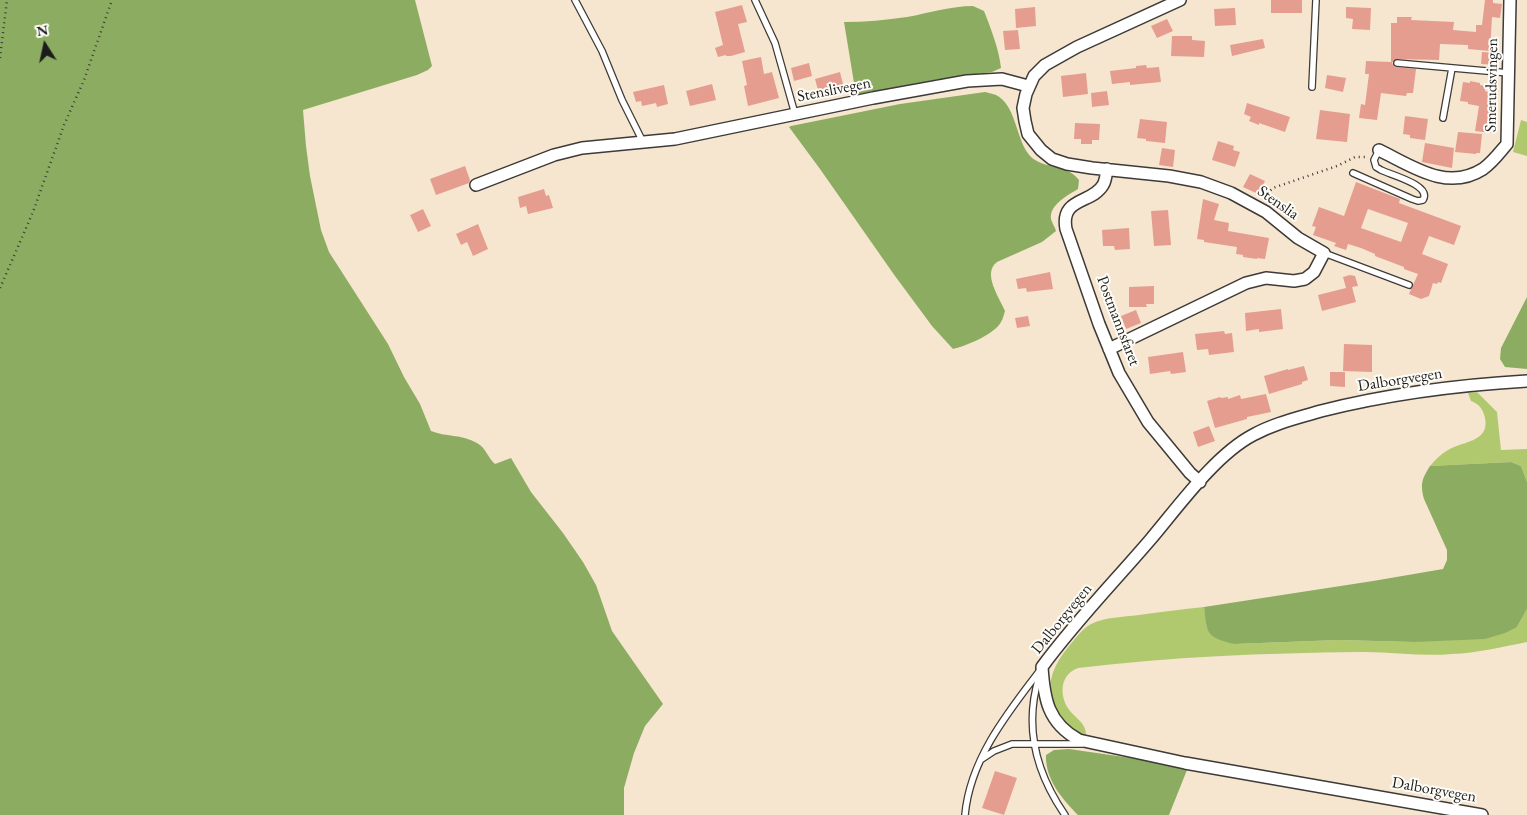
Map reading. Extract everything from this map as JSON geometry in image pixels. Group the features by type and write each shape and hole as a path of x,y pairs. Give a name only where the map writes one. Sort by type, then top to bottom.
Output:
{"street":[{"path":"1028,86 1039,71 1058,56 1180,0"},
{"name":"Smerudsvingen","path":"1377,154 1429,174 1447,179 1462,178 1484,168 1507,144 1510,0"},
{"name":"Stenslivegen","path":"476,185 568,151 690,136 967,81 1002,79 1028,86"},
{"name":"Stenslia","path":"1028,86 1023,108 1028,134 1041,150 1052,159 1067,164 1169,176 1201,182 1236,195 1266,212 1298,238 1324,253"},
{"name":"Postmannsfaret","path":"1107,169 1105,182 1101,188 1068,210 1065,219 1068,236 1119,373 1148,422 1190,473 1200,482"},
{"path":"1109,349 1246,283 1266,278 1294,281 1305,279 1318,267 1324,253"},
{"name":"Dalborgvegen","path":"1482,815 1185,763 1079,740 1065,731 1052,716 1045,696 1042,667 1071,630 1200,482 1227,453 1240,443 1278,423 1370,400 1482,384 1527,381"}],"lane":[{"path":"575,0 602,51 622,100 643,142"},
{"path":"755,0 775,44 794,114"},
{"path":"1312,87 1316,0"},
{"path":"1397,63 1509,73"},
{"path":"1443,118 1452,68"},
{"path":"1353,173 1412,199 1418,201 1425,198 1425,194 1420,188 1381,170 1374,164 1377,154"},
{"path":"1324,253 1409,285"},
{"path":"1042,667 1033,703 1034,744 1044,778 1065,815"},
{"path":"965,815 970,786 981,759 1002,723 1042,667"},
{"path":"981,759 1004,747 1021,743 1089,743"}],"path":[{"path":"0,58 7,0"},
{"path":"0,288 33,212 64,125 84,80 112,0"},
{"path":"1266,212 1269,194 1273,188 1337,166 1355,157 1377,154"}],"green space":[{"path":"0,0 415,0 432,66 428,70 303,110 310,176 321,230 329,252 388,344 420,404 431,431 465,438 477,443 495,464 511,458 531,492 583,562 596,585 612,631 663,704 645,726 634,753 624,788 624,815 0,815"},
{"path":"973,6 984,11 997,46 1001,68 992,72 934,80 856,95 844,22 899,18 948,8"},
{"path":"985,92 996,95 1007,105 1023,145 1032,158 1038,162 1074,174 1079,180 1078,189 1060,201 1053,209 1051,219 1056,231 1042,242 997,262 993,267 991,279 1005,311 1002,321 993,331 980,339 953,349 932,326 895,276 789,127 900,104"},
{"path":"1521,120 1527,122 1527,156 1513,152"},
{"path":"1527,297 1527,369 1505,367 1500,359 1501,348"},
{"path":"1477,392 1497,412 1501,450 1527,449 1527,482 1521,466 1511,462 1430,466 1445,452 1474,440 1483,432 1485,418 1483,412 1478,405 1471,401 1468,393"},
{"path":"1511,462 1521,466 1527,482 1527,609 1517,627 1485,639 1414,642 1338,640 1234,644 1218,639 1207,629 1204,607 1443,569 1447,560 1447,550 1424,499 1422,489 1424,478 1430,466"},
{"path":"1204,607 1207,628 1234,644 1338,640 1414,642 1517,627 1527,609 1527,642 1480,651 1440,655 1370,652 1252,655 1182,658 1078,668 1072,671 1064,681 1063,693 1066,705 1084,726 1085,737 1061,718 1054,707 1051,696 1050,684 1053,672 1059,659 1088,626 1108,619"},
{"path":"1069,749 1173,764 1187,770 1169,815 1078,815 1056,788 1051,780 1046,764 1046,755 1054,750"}],"building":[{"path":"1271,0 1302,0 1302,13 1271,13"},
{"path":"1485,0 1493,0 1493,3 1502,4 1500,18 1492,17 1490,51 1468,49 1468,45 1440,44 1439,60 1395,59 1392,63 1395,67 1416,69 1413,93 1407,93 1406,96 1381,93 1377,120 1359,118 1361,104 1365,105 1369,74 1365,74 1366,61 1391,62 1391,23 1397,23 1397,17 1412,17 1411,20 1454,22 1453,30 1476,32 1476,25 1482,25"},
{"path":"742,5 747,22 738,24 745,52 718,57 715,48 723,45 715,12"},
{"path":"1035,7 1036,26 1016,28 1015,9"},
{"path":"1346,7 1371,8 1370,30 1352,29 1353,19 1346,18"},
{"path":"1235,8 1236,25 1215,26 1214,9"},
{"path":"1167,19 1173,31 1157,38 1151,26"},
{"path":"1018,30 1020,49 1005,50 1003,31"},
{"path":"1172,36 1192,36 1192,40 1205,41 1204,57 1171,56"},
{"path":"1263,39 1265,48 1232,56 1230,45"},
{"path":"1482,52 1498,53 1497,65 1481,64"},
{"path":"761,57 764,74 772,72 779,98 748,106 744,86 747,85 742,61"},
{"path":"809,63 812,76 794,81 791,68"},
{"path":"1146,65 1147,68 1159,67 1161,82 1130,85 1130,82 1112,84 1110,71"},
{"path":"840,72 844,88 819,94 815,79"},
{"path":"1086,73 1088,94 1063,97 1061,76"},
{"path":"1327,75 1346,78 1343,92 1325,88"},
{"path":"1470,81 1486,86 1485,91 1497,95 1492,108 1495,108 1492,133 1475,131 1479,106 1460,101 1463,82 1470,83"},
{"path":"712,84 716,100 690,106 686,91"},
{"path":"664,85 668,104 657,107 656,103 642,106 641,101 636,102 633,92"},
{"path":"1107,91 1109,105 1092,107 1091,93"},
{"path":"1247,103 1290,117 1285,132 1249,121 1251,117 1244,114"},
{"path":"1320,110 1350,114 1347,142 1316,139"},
{"path":"1405,116 1428,119 1425,140 1410,138 1410,135 1403,134"},
{"path":"1140,119 1167,122 1165,143 1137,138"},
{"path":"1075,123 1100,124 1099,140 1092,140 1092,144 1081,144 1081,139 1074,139"},
{"path":"1458,132 1482,134 1480,153 1455,152"},
{"path":"1218,141 1234,146 1233,150 1240,152 1235,167 1212,160"},
{"path":"1425,143 1454,148 1452,168 1422,162"},
{"path":"1162,148 1175,150 1173,167 1159,165"},
{"path":"465,166 470,180 469,183 436,195 430,179"},
{"path":"1250,174 1265,181 1258,194 1243,187"},
{"path":"1356,182 1400,199 1399,203 1461,226 1454,245 1429,236 1422,254 1448,264 1441,283 1433,283 1429,296 1421,299 1409,294 1418,274 1361,248 1348,244 1346,250 1334,246 1336,243 1313,235 1316,227 1312,226 1319,207 1344,216","holes":["1368,209 1408,223 1401,242 1361,228"]},
{"path":"544,189 546,196 549,195 553,208 528,214 526,206 520,208 518,197"},
{"path":"1203,199 1219,204 1214,220 1229,223 1228,231 1269,238 1265,259 1243,257 1243,255 1236,254 1237,247 1204,242 1204,240 1197,239"},
{"path":"423,209 431,226 418,232 410,215"},
{"path":"1168,210 1171,245 1154,246 1151,211"},
{"path":"478,224 488,249 473,256 467,242 461,245 456,234"},
{"path":"1129,228 1130,249 1115,250 1114,246 1103,246 1102,230"},
{"path":"1050,272 1053,289 1027,292 1026,288 1018,289 1016,279"},
{"path":"1355,276 1358,286 1352,287 1356,302 1322,311 1318,295 1346,288 1343,277"},
{"path":"1154,286 1154,304 1146,304 1147,307 1129,307 1129,287"},
{"path":"1281,309 1283,329 1259,332 1259,329 1246,331 1245,313"},
{"path":"1136,310 1141,323 1126,329 1121,316"},
{"path":"1028,316 1030,326 1017,328 1015,318"},
{"path":"1224,331 1225,334 1232,333 1234,352 1209,355 1208,349 1197,350 1195,334"},
{"path":"1344,344 1372,345 1372,372 1343,371"},
{"path":"1183,352 1186,372 1171,374 1170,371 1150,374 1148,357"},
{"path":"1304,366 1308,380 1302,382 1302,384 1269,394 1264,376"},
{"path":"1330,372 1345,372 1345,387 1330,386"},
{"path":"1266,394 1271,412 1247,417 1247,419 1215,428 1207,401 1220,397 1228,397 1228,399 1240,395 1241,399"},
{"path":"1209,426 1215,441 1198,447 1193,432"},
{"path":"995,771 1017,778 1004,815 982,808"}]}
